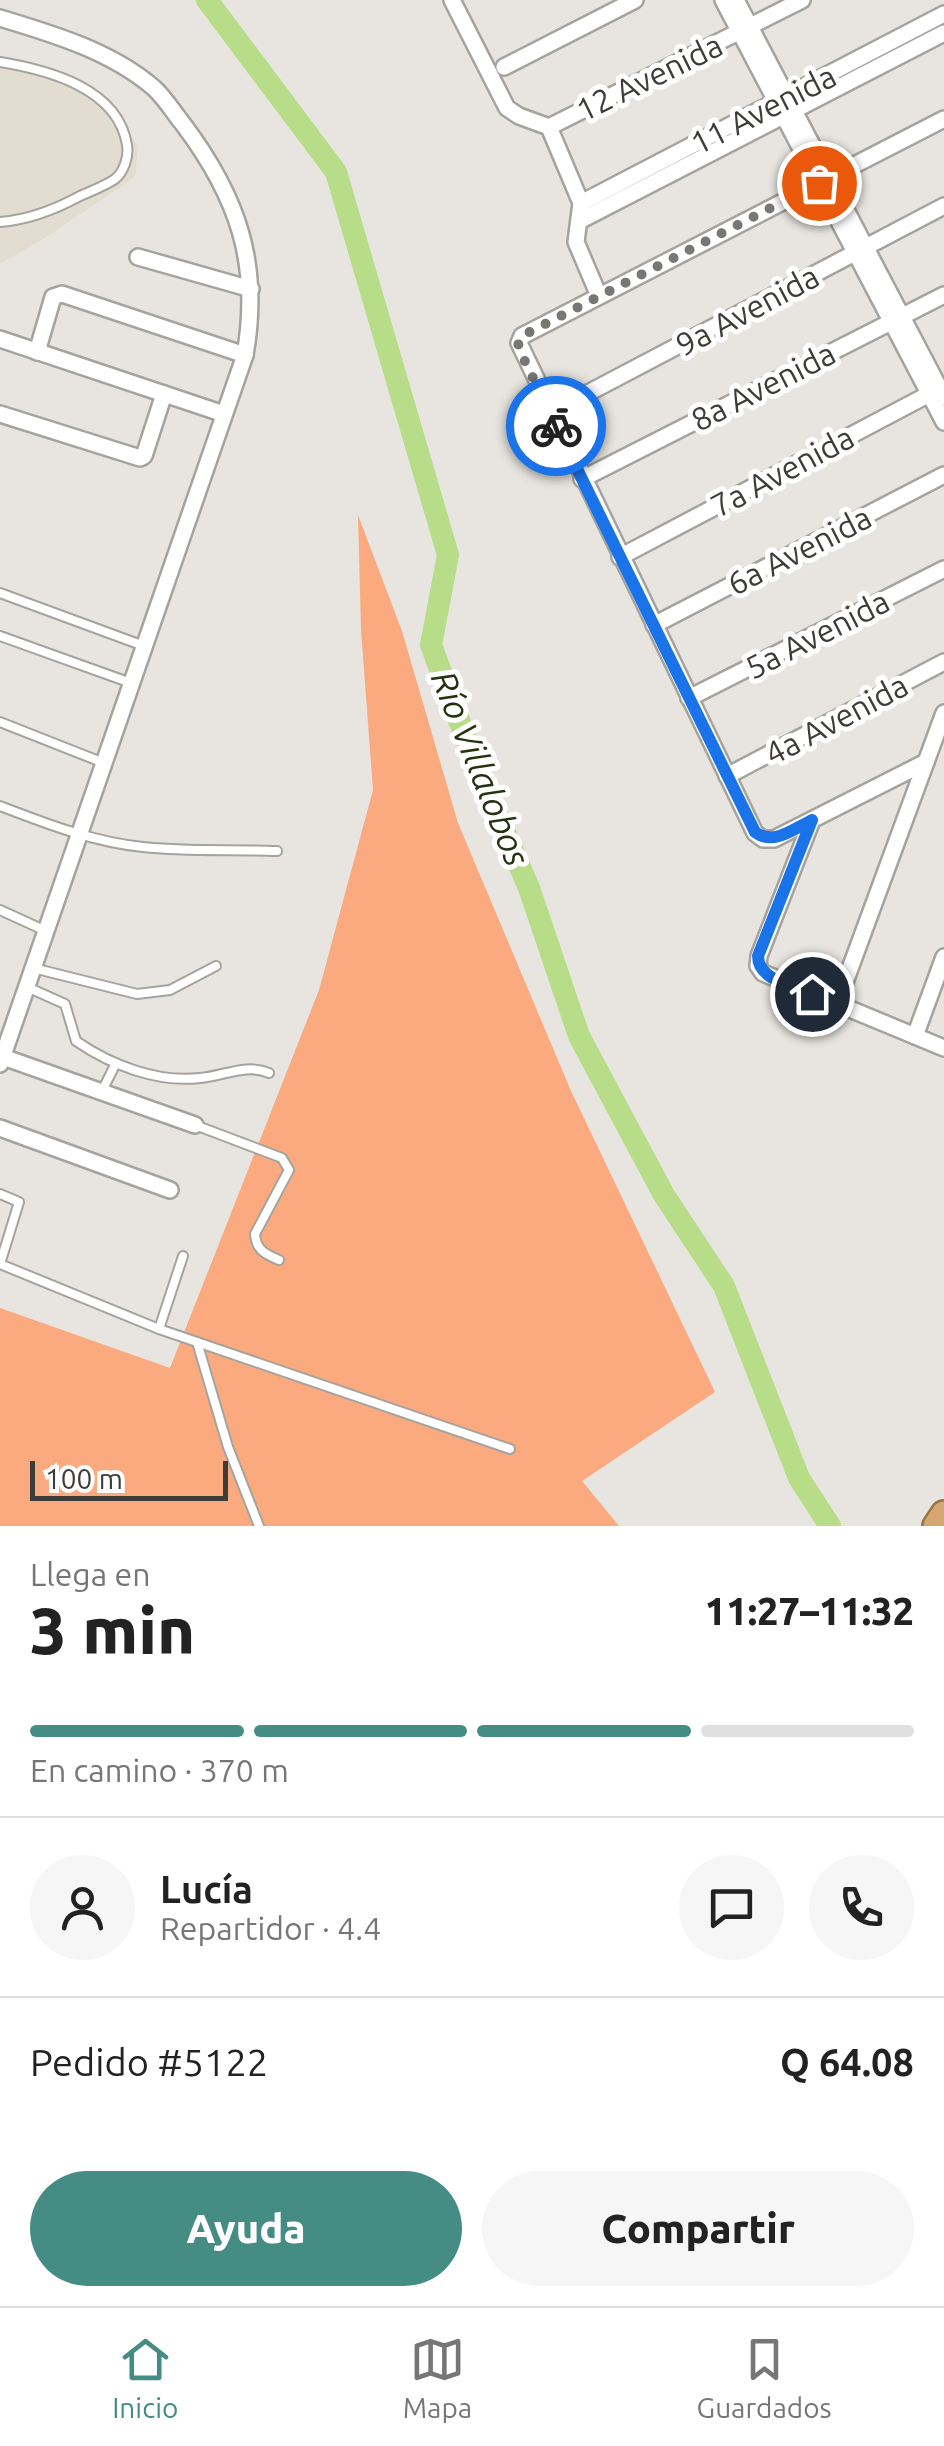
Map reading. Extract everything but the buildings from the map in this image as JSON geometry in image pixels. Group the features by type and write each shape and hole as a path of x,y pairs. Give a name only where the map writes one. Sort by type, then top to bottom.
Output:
{"highway":[{"path":"936,1526 944,1514"}],"street":[{"path":"452,0 507,108 549,127 581,202 576,242 600,296"},
{"path":"504,66 634,0"},
{"path":"723,0 745,30 896,318 939,391 944,422"},
{"path":"736,0 745,30"},
{"name":"12 Avenida","path":"549,127 802,0"},
{"name":"11 Avenida","path":"581,220 944,14"},
{"path":"0,18 67,39 116,62 156,89 212,163 244,238 251,289 244,355 1,1060 195,1124"},
{"name":"11 Avenida","path":"581,202 944,33"},
{"path":"926,762 774,839 763,839 755,832 518,343 522,336 944,119"},
{"name":"9a Avenida","path":"550,413 944,206"},
{"path":"138,257 251,289"},
{"path":"37,352 54,297 62,294 244,355"},
{"name":"8a Avenida","path":"582,478 944,295"},
{"path":"0,338 224,414"},
{"name":"7a Avenida","path":"620,557 939,391"},
{"path":"0,414 140,458 144,456 164,394"},
{"name":"6a Avenida","path":"654,625 944,475"},
{"name":"5a Avenida","path":"690,698 944,569"},
{"name":"4a Avenida","path":"728,776 944,662"},
{"path":"837,1004 944,713"},
{"path":"812,820 758,956 758,966 763,973 944,1048"},
{"path":"915,1036 944,957"},
{"path":"0,1128 170,1190"}],"lane":[{"path":"0,62 35,69 86,89 116,115 128,148 126,164 118,178 18,221 0,222"},
{"path":"0,592 144,646"},
{"path":"0,636 132,682"},
{"path":"0,722 104,762"},
{"path":"0,806 79,835 146,848 277,851"},
{"path":"0,910 46,932"},
{"path":"33,968 137,994 170,990 216,966"},
{"path":"27,987 65,1004 76,1042 116,1064 180,1080 243,1069 268,1073"},
{"path":"101,1092 116,1064"},
{"path":"195,1124 287,1163 288,1170 255,1234 262,1252 279,1260"},
{"path":"0,1194 19,1202 3,1240 0,1264 159,1329 510,1450"},
{"path":"159,1329 182,1256"},
{"path":"197,1342 228,1447 258,1526"}],"shaded area":[{"path":"0,57 40,67 86,93 121,121 138,146 135,177 0,264"},
{"path":"358,515 402,631 458,823 571,1091 715,1392 582,1481 619,1526 0,1526 0,1308 170,1368 319,990 373,790 361,630"}],"waterway":[{"name":"Río Villalobos","path":"207,0 336,172 448,555 431,645 475,763 529,888 579,1036 664,1195 724,1286 799,1478 830,1526"}],"way so far":[{"path":"556,426 520,351 518,343 522,336 819,183"}],"route":[{"path":"556,426 755,832 763,839 774,839 812,820 758,956 763,973 812,994"}]}
